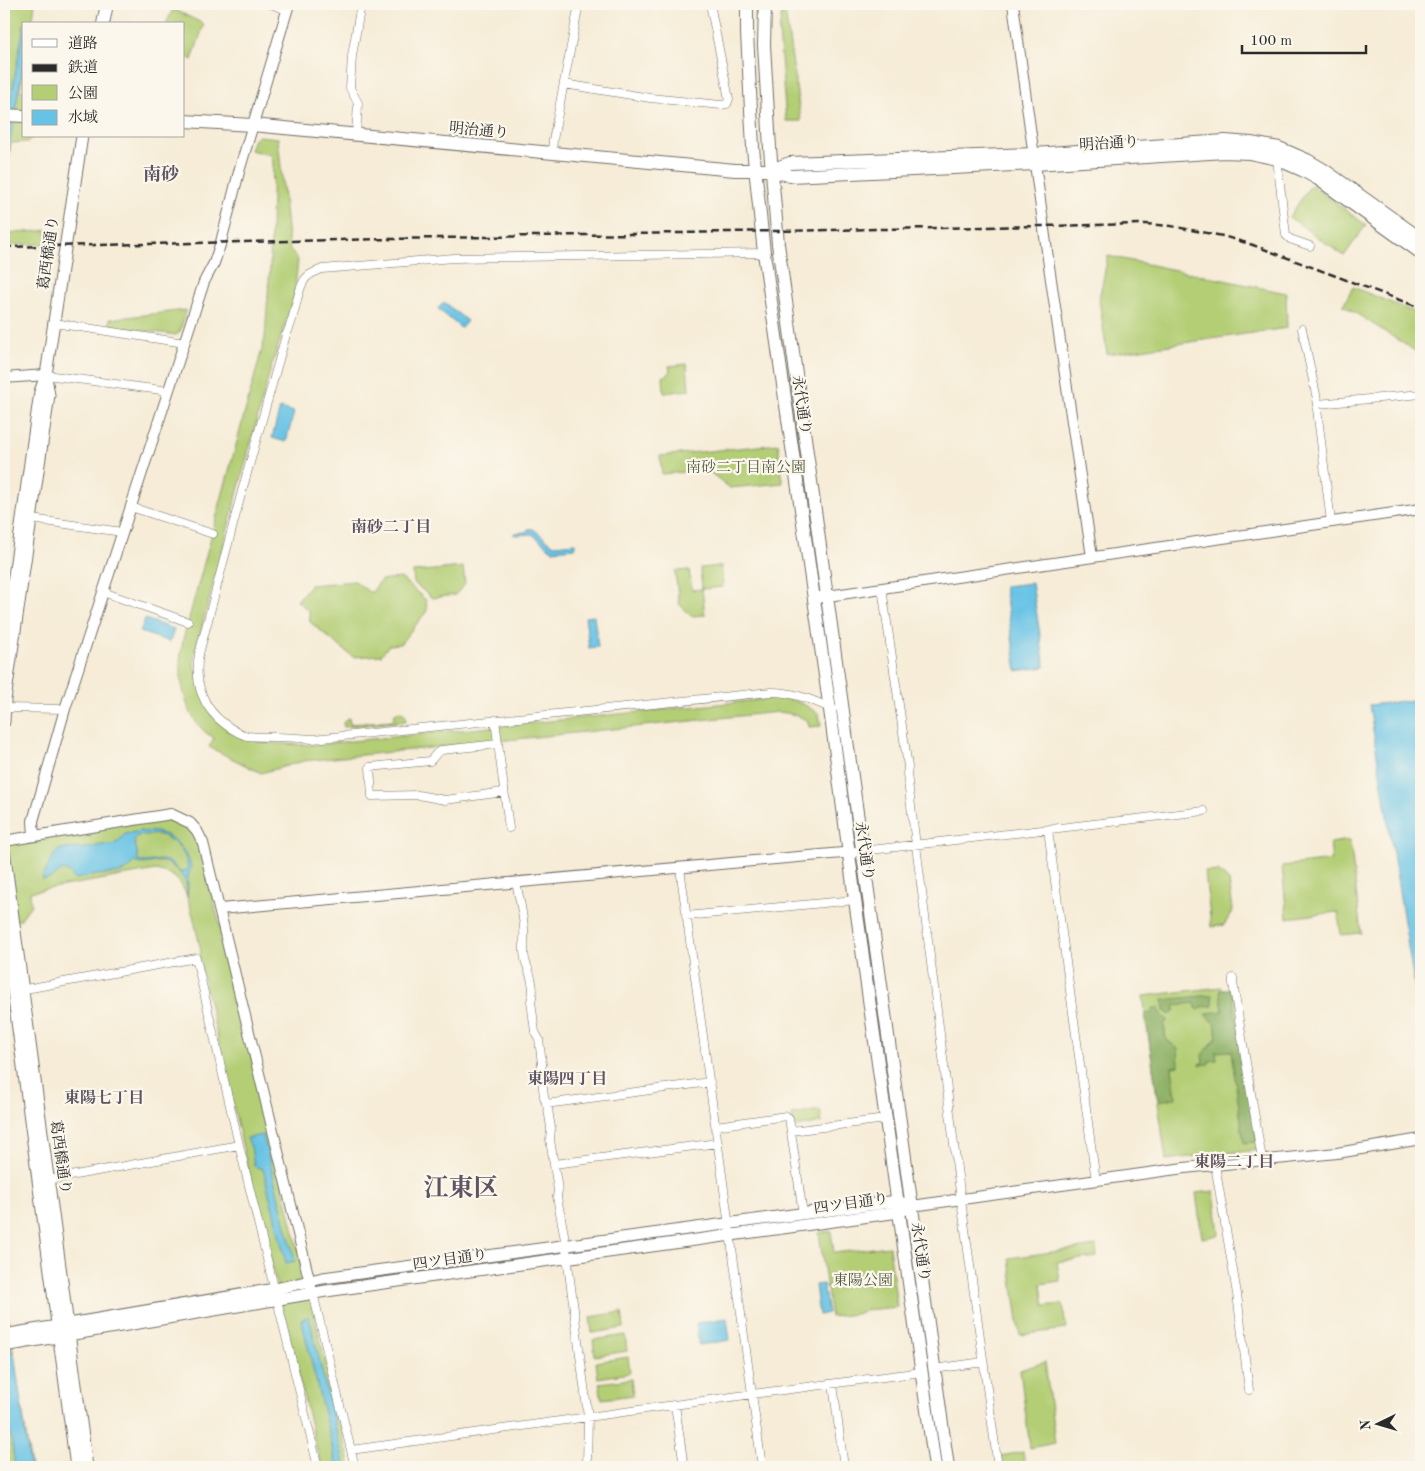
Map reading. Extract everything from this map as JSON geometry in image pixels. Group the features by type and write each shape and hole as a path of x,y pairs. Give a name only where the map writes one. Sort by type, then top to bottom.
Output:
{"main road":[{"path":"103,22 107,4"},
{"name":"永代通り","path":"748,4 747,33 755,170 762,241 820,597 843,714 912,1206 928,1370 935,1467"},
{"path":"765,4 764,45 771,170"},
{"path":"4,115 22,116"},
{"name":"明治通り","path":"185,121 252,124 725,169 755,170 771,170 790,163 1034,159 1225,152 1249,153 1277,159 1318,179 1421,253"},
{"name":"葛西橋通り","path":"4,647 40,392 46,376 82,138"},
{"name":"明治通り","path":"1034,159 1225,141 1279,148 1307,160 1324,170 1421,239"},
{"name":"永代通り","path":"771,170 775,224 820,597 830,708 855,900 898,1207 948,1467"},
{"name":"葛西橋通り","path":"4,722 4,708 49,393 46,376"},
{"name":"葛西橋通り","path":"4,850 17,990 63,1330 88,1467"},
{"name":"葛西橋通り","path":"4,923 17,990 48,1180 76,1467"},
{"name":"四ツ目通り","path":"278,1294 308,1282 566,1246 729,1230 803,1214 912,1206"},
{"name":"四ツ目通り","path":"8,1340 278,1294 311,1294 567,1258 729,1230 898,1207"}],"street":[{"path":"34,836 33,821 65,709 204,282 214,263 221,242 252,124 288,7 271,4"},
{"path":"356,135 358,103 350,88 352,56 361,4"},
{"path":"552,153 578,4"},
{"path":"564,84 650,98 726,104 729,99 710,4"},
{"path":"1013,4 1092,557"},
{"path":"1277,159 1286,235 1310,246"},
{"path":"762,241 454,258 322,269 308,276 300,289 290,328 277,364 199,654 197,666 200,690 206,704 215,717 235,731 248,736 313,739 781,692 804,696 843,714"},
{"path":"54,323 184,343"},
{"path":"1302,329 1318,404 1317,409 1331,522"},
{"path":"4,378 46,376 169,391"},
{"path":"1318,404 1421,394"},
{"path":"131,507 213,534"},
{"path":"820,597 1421,509"},
{"path":"31,519 122,532"},
{"path":"882,588 908,767 907,774 961,1200 998,1467"},
{"path":"103,592 188,622"},
{"path":"4,708 65,709"},
{"path":"495,720 509,828"},
{"path":"498,744 442,750 430,761 370,767 372,796 418,795 445,800 504,792"},
{"path":"220,909 862,851 1204,812"},
{"path":"4,841 170,814 190,823 197,832 203,843 220,909 308,1282 355,1467"},
{"path":"1048,830 1096,1180"},
{"path":"680,868 762,1467"},
{"path":"516,882 524,927 524,949 533,996 531,1001 535,1032 539,1039 542,1064 540,1071 550,1128 550,1140 558,1190 559,1214 566,1246 588,1416 587,1467"},
{"path":"686,916 855,900"},
{"path":"17,990 196,958 239,1145 278,1294 318,1467"},
{"path":"1234,978 1232,982 1262,1160"},
{"path":"546,1104 710,1082"},
{"path":"716,1126 786,1116 789,1118 803,1214"},
{"path":"791,1131 886,1119"},
{"path":"912,1206 1215,1165 1369,1149 1421,1139"},
{"path":"554,1164 718,1142"},
{"path":"48,1180 239,1145"},
{"path":"1215,1165 1238,1294 1250,1390"},
{"path":"350,1450 983,1362"},
{"path":"833,1384 844,1467"},
{"path":"675,1405 684,1467"},
{"path":"1411,1467 1421,1465"}],"green space":[{"path":"4,4 35,4 32,22 22,22 22,80 20,90 22,90 22,138 31,138 28,142 11,143 4,192"},
{"path":"783,4 801,121 786,121 779,32"},
{"path":"173,9 204,24 192,60 185,56 185,22 167,22"},
{"path":"259,136 278,138 289,248 298,260 294,297 270,371 195,652 194,666 215,717 264,743 312,745 784,698 805,705 819,714 821,726 809,727 808,721 804,719 778,712 304,761 261,773 209,747 214,738 205,732 191,714 184,694 180,662 185,634 265,338 270,266 273,161 271,155 250,150 254,139"},
{"path":"1311,185 1366,225 1344,256 1289,217"},
{"path":"51,230 50,244 4,245 4,234"},
{"path":"1108,256 1286,293 1287,328 1107,354 1099,299"},
{"path":"1353,287 1421,315 1421,341 1415,351 1343,305"},
{"path":"186,310 180,332 176,335 110,326 110,319"},
{"path":"687,364 689,390 664,393 663,376 670,372 669,366"},
{"name":"南砂二丁目南公園","path":"778,444 783,483 730,488 707,470 662,474 660,456"},
{"path":"721,566 723,587 702,589 700,568"},
{"path":"463,567 465,584 455,595 432,598 414,583 413,572"},
{"path":"689,570 692,590 702,589 705,615 692,616 679,604 675,571"},
{"path":"401,578 426,600 427,611 400,644 389,645 381,655 353,657 310,622 309,611 297,601 310,585 355,581 369,592 372,592 381,580"},
{"path":"398,711 405,714 406,721 344,727 343,723 347,718 349,718 350,724 393,720"},
{"path":"170,818 188,826 200,844 351,1467 321,1467 242,1144 199,958 201,951 194,922 188,900 180,883 170,874 156,870 30,892 31,905 20,920 4,919 4,840"},
{"path":"1350,840 1361,933 1341,935 1338,912 1287,918 1282,866 1332,860 1330,843"},
{"path":"1218,871 1229,881 1233,909 1224,925 1211,927 1205,872"},
{"path":"1221,987 1222,990 1234,988 1260,1150 1166,1160 1143,996"},
{"path":"1231,989 1257,1142 1244,1143 1231,1051 1216,1052 1217,1060 1209,1061 1209,1064 1200,1065 1203,1063 1202,1055 1217,1037 1215,1023 1205,1015 1207,1013 1223,1011 1220,990"},
{"path":"1212,995 1213,1006 1201,1007 1199,1010 1196,1008 1195,1003 1175,1005 1175,1010 1170,1015 1164,1011 1163,1000"},
{"path":"1152,1008 1159,1008 1160,1013 1168,1020 1164,1025 1166,1039 1178,1049 1179,1066 1172,1067 1176,1098 1158,1101 1145,1014 1152,1013"},
{"path":"820,1110 822,1123 796,1127 793,1125 792,1115"},
{"path":"1214,1191 1219,1235 1202,1238 1196,1193"},
{"name":"東陽公園","path":"831,1231 834,1253 889,1246 897,1307 866,1310 856,1314 831,1317 819,1233"},
{"path":"1096,1246 1097,1257 1057,1262 1060,1281 1041,1284 1044,1306 1063,1304 1066,1329 1020,1335 1009,1258"},
{"path":"4,1290 31,1467 4,1467"},
{"path":"622,1312 624,1328 592,1333 590,1317"},
{"path":"625,1335 627,1351 595,1356 593,1340"},
{"path":"628,1357 630,1373 598,1378 596,1362"},
{"path":"1045,1362 1055,1443 1030,1448 1020,1370"},
{"path":"631,1379 633,1395 602,1399 599,1383"},
{"path":"1023,1452 1025,1467 1002,1467 1000,1456"}],"water":[{"path":"22,35 22,72 4,176 4,137"},
{"path":"444,302 467,321 461,328 438,309"},
{"path":"280,408 294,412 286,442 272,438"},
{"path":"528,529 533,529 554,545 575,543 575,548 552,550 532,534 514,535 514,533 526,532"},
{"path":"1032,583 1045,667 1017,671 1004,586"},
{"path":"594,616 598,647 589,648 585,617"},
{"path":"145,619 174,629 170,642 140,632"},
{"path":"1421,699 1421,753 1417,759 1421,787 1421,1027 1369,705"},
{"path":"140,831 162,833 179,845 187,855 191,867 187,898 185,880 177,870 163,862 142,864 135,862 131,867 122,872 76,879 70,873 63,870 51,878 43,880 42,878 52,859 60,849 112,845 118,842 125,834","holes":["160,835 170,840 180,848 186,859 187,870 180,872 171,863 164,860 138,861 134,842 137,836"]},
{"path":"263,1135 295,1261 286,1263 263,1169 254,1166 251,1147 247,1138"},
{"path":"823,1284 828,1313 819,1315 815,1285"},
{"path":"4,1301 7,1310 6,1326 12,1353 14,1353 30,1467 15,1467 4,1385"},
{"path":"309,1317 345,1467 337,1467 301,1319"},
{"path":"727,1318 730,1340 699,1345 696,1323"}],"railway":[{"path":"4,247 1146,224 1171,226 1223,236 1253,245 1421,308"}],"district":[{"name":"南砂","path":"161,174"},
{"name":"南砂二丁目","path":"391,526"},
{"name":"東陽四丁目","path":"567,1078"},
{"name":"東陽七丁目","path":"104,1097"},
{"name":"東陽二丁目","path":"1234,1161"},
{"name":"江東区","path":"461,1187"}]}
